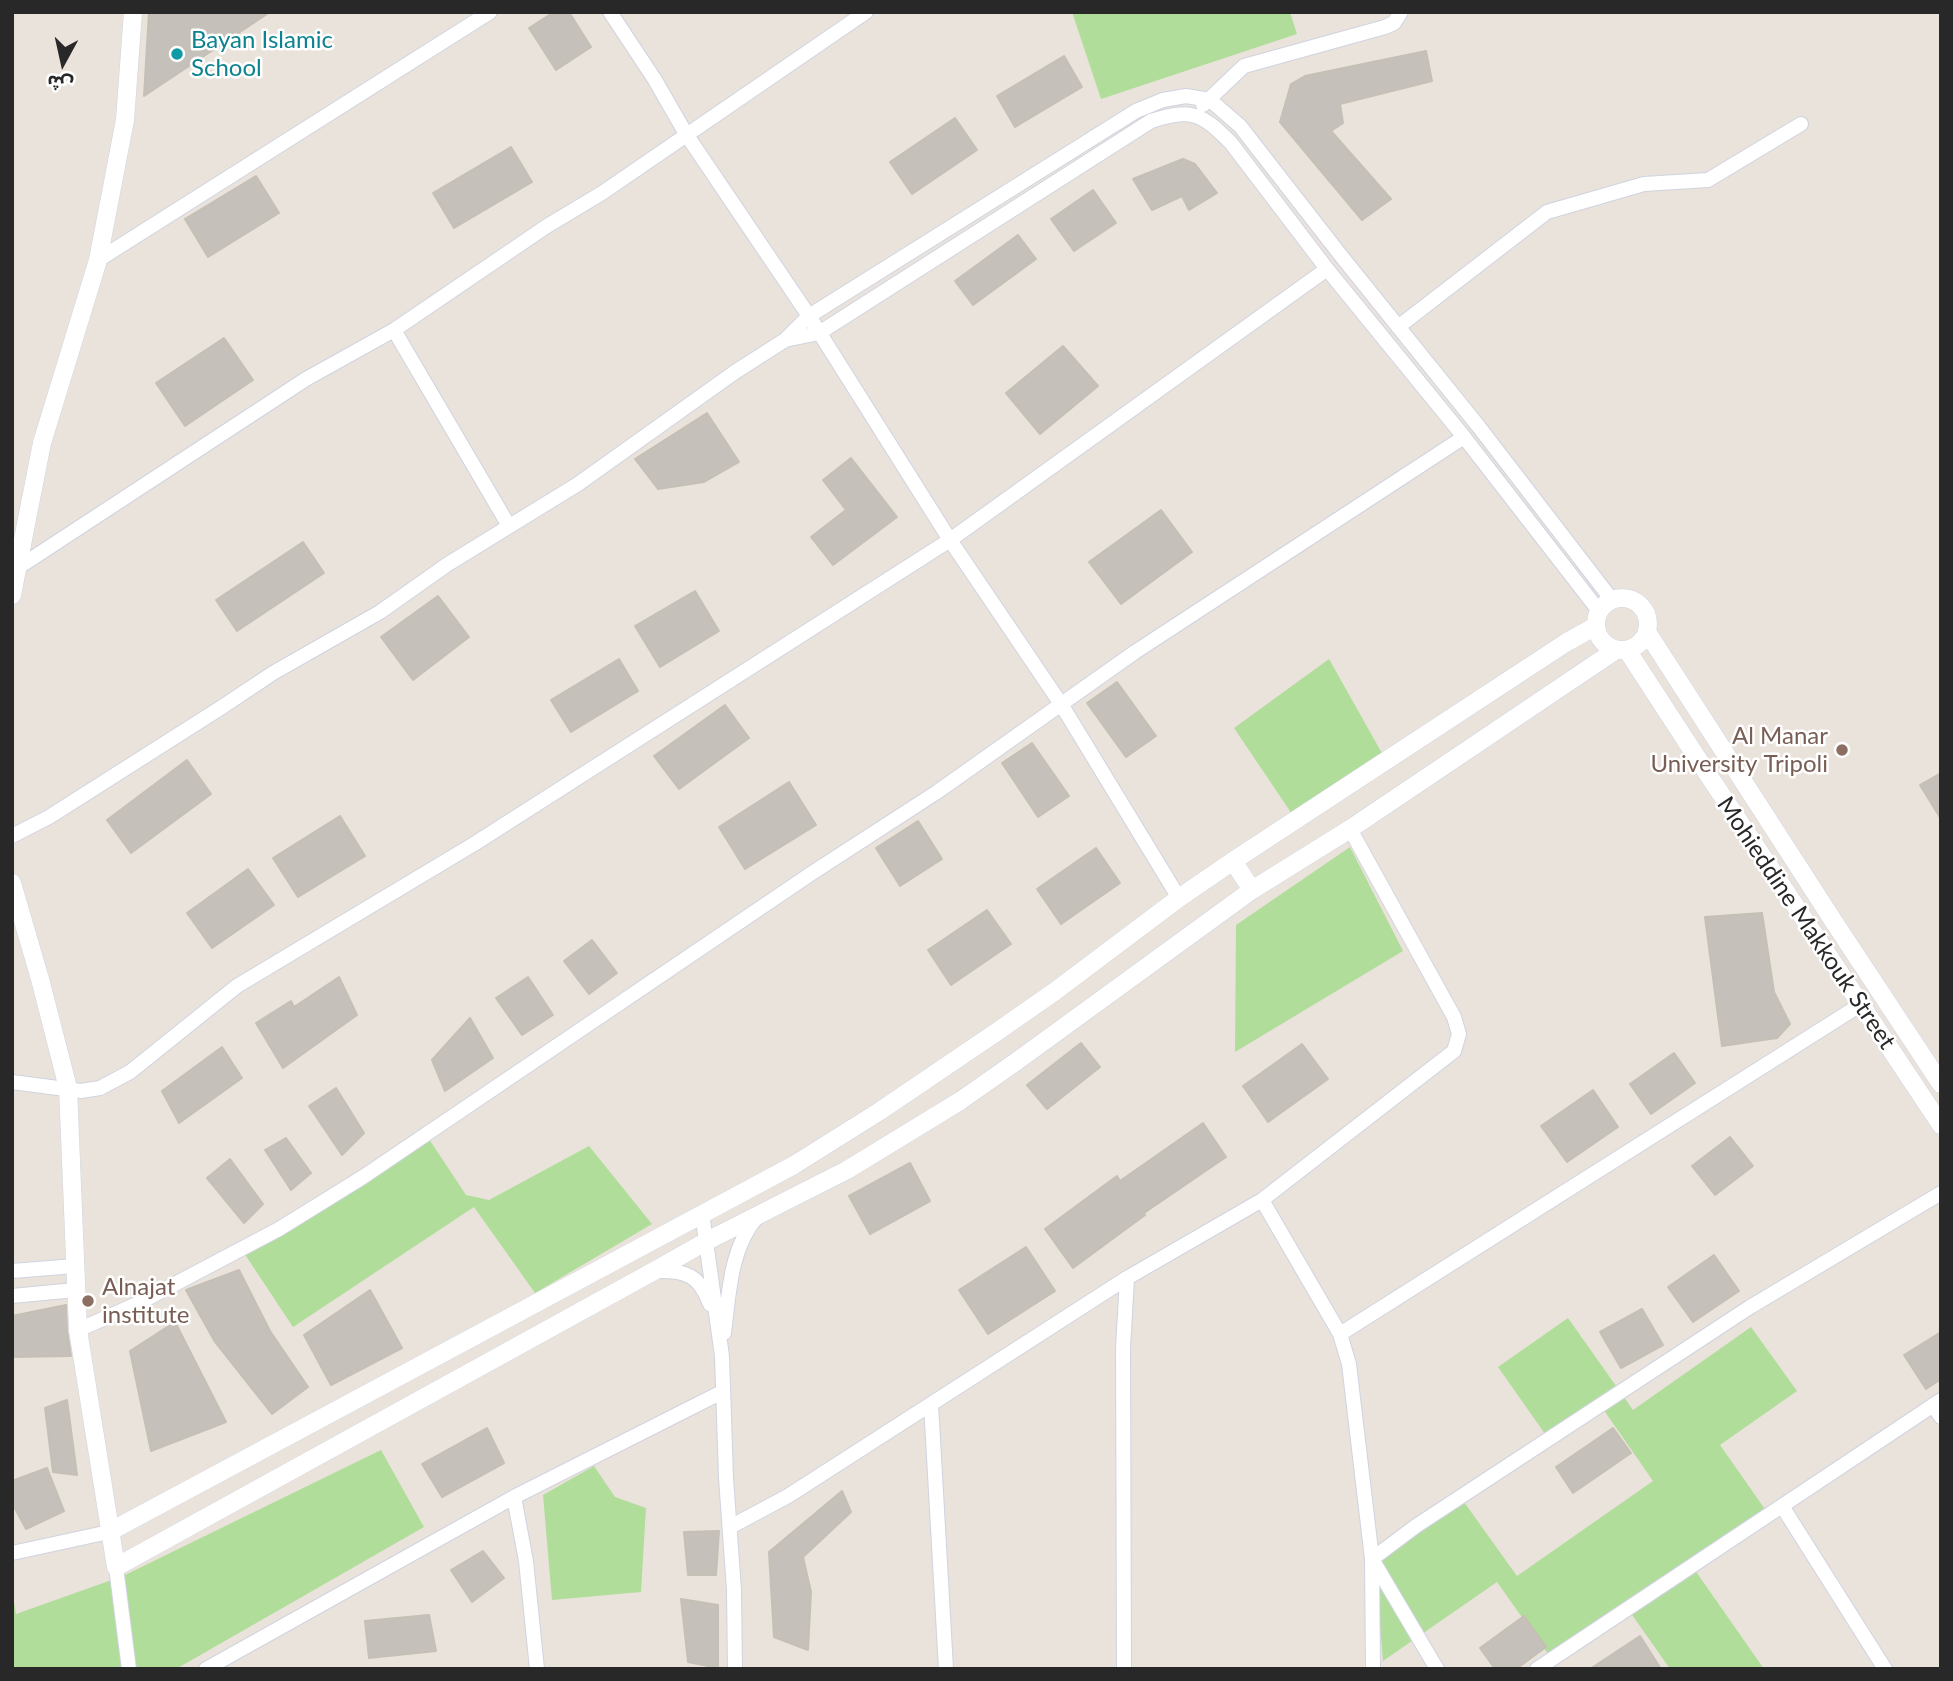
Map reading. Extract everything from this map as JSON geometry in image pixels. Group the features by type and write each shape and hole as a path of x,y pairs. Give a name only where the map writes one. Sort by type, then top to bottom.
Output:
{"street":[{"path":"12,595 42,443 98,260 125,120 133,12"},
{"path":"98,260 491,12"},
{"path":"610,12 655,80 686,134 809,316 950,540 1061,704 1179,898"},
{"path":"19,567 306,379 394,330 547,226 602,193 866,12"},
{"path":"1190,114 1210,100 1244,66 1385,27 1394,23 1401,12"},
{"path":"12,836 49,817 273,673 380,611 448,564 578,484 785,340 809,316 1136,111 1163,100 1186,96 1210,100 1240,126 1563,535 1602,613 1602,642 1622,650"},
{"path":"785,340 819,332 1151,121 1173,114 1190,114 1216,128 1231,143 1327,269 1464,437 1602,613"},
{"path":"1398,327 1547,212 1644,184 1708,180 1801,124"},
{"path":"12,1082 81,1091 100,1088 130,1072 237,986 474,844 950,540 1327,269"},
{"path":"394,330 509,526"},
{"path":"1398,356 1412,344"},
{"path":"78,1330 137,1304 257,1241 363,1177 812,873 937,792 1135,652 1464,437"},
{"path":"12,1553 109,1532 794,1166 1054,992 1233,861 1567,642 1602,613 1627,598 1642,608 1647,616 1647,632 1640,643 1622,650 1350,829 1252,890 960,1101 847,1170 707,1241 116,1567"},
{"name":"Mohieddine Makkouk Street","path":"1647,632 1941,1084"},
{"name":"Mohieddine Makkouk Street","path":"1622,650 1941,1125"},
{"path":"730,1527 788,1496 1127,1278 1262,1200 1454,1051 1459,1034 1454,1017 1350,829"},
{"path":"1233,861 1252,890"},
{"path":"12,883 68,1088 78,1330 116,1567 129,1669"},
{"path":"1814,935 1834,922"},
{"path":"1340,1334 1860,1004"},
{"path":"1372,1559 1416,1526 1750,1307 1941,1193"},
{"path":"1262,1200 1340,1334 1349,1364 1372,1559 1373,1669"},
{"path":"735,1669 734,1590 726,1478 722,1356 736,1257 747,1231 756,1218 768,1210"},
{"path":"702,1213 722,1356"},
{"path":"12,1271 75,1266"},
{"path":"654,1271 671,1271 696,1279 706,1293 714,1316 722,1356"},
{"path":"1124,1669 1123,1348 1127,1278"},
{"path":"12,1296 75,1290"},
{"path":"206,1669 514,1497 722,1392"},
{"path":"931,1404 946,1669"},
{"path":"1537,1669 1782,1506 1938,1407"},
{"path":"514,1497 526,1562 537,1669"},
{"path":"1782,1506 1881,1667"},
{"path":"1372,1559 1437,1669"}],"green space":[{"path":"1072,12 1290,12 1297,34 1101,99"},
{"path":"1329,659 1383,755 1292,814 1234,728"},
{"path":"1350,847 1403,951 1235,1052 1236,925"},
{"path":"425,1133 466,1195 489,1200 589,1146 652,1224 535,1293 474,1207 293,1327 244,1253"},
{"path":"1568,1318 1633,1410 1751,1327 1797,1391 1720,1445 1767,1512 1690,1563 1764,1669 1670,1669 1628,1609 1553,1661 1497,1582 1383,1661 1374,1554 1459,1495 1517,1576 1653,1481 1601,1406 1550,1441 1498,1367"},
{"path":"381,1450 424,1527 176,1669 12,1669 12,1590 16,1614 123,1576"},
{"path":"594,1466 615,1497 646,1508 641,1592 552,1600 543,1495"}],"building":[{"name":"Bayan Islamic School","path":"149,12 270,12 144,96"},
{"path":"554,12 569,12 591,47 556,70 529,28"},
{"path":"1426,51 1432,81 1340,104 1343,123 1331,131 1391,199 1362,220 1280,122 1291,84 1305,76"},
{"path":"1064,56 1082,87 1015,127 997,96"},
{"path":"955,118 977,150 912,194 890,162"},
{"path":"511,147 532,182 454,228 433,193"},
{"path":"1183,159 1195,164 1217,193 1189,210 1182,196 1152,210 1133,179"},
{"path":"256,176 279,213 208,257 185,219"},
{"path":"1093,190 1116,223 1074,251 1051,219"},
{"path":"1018,235 1036,259 973,305 955,281"},
{"path":"224,338 253,380 185,426 156,383"},
{"path":"1063,346 1098,386 1040,434 1006,393"},
{"path":"707,413 739,462 704,482 658,489 635,459"},
{"path":"851,458 897,517 833,565 811,537 846,510 823,480"},
{"path":"1161,510 1192,552 1121,604 1089,562"},
{"path":"303,542 324,573 237,631 216,600"},
{"path":"695,591 719,631 660,667 635,626"},
{"path":"438,596 469,637 413,680 381,637"},
{"path":"619,659 638,691 571,732 551,700"},
{"path":"1117,682 1156,736 1126,757 1087,703"},
{"path":"725,705 749,738 679,789 654,756"},
{"path":"1032,743 1069,796 1038,817 1002,763"},
{"path":"187,760 211,794 131,853 107,820"},
{"path":"1941,773 1941,819 1920,785"},
{"path":"789,782 816,825 745,869 719,827"},
{"path":"340,816 365,856 298,897 273,858"},
{"path":"918,821 942,859 900,886 876,848"},
{"path":"1096,848 1120,883 1061,924 1037,889"},
{"path":"248,869 274,905 212,948 187,913"},
{"path":"987,910 1011,944 951,985 928,950"},
{"path":"1762,913 1774,992 1790,1024 1777,1038 1722,1046 1705,917"},
{"path":"592,940 617,973 589,994 564,961"},
{"path":"339,977 357,1015 283,1068 256,1023 291,1001 294,1007"},
{"path":"528,977 553,1015 522,1035 496,998"},
{"path":"470,1018 493,1058 445,1091 432,1060"},
{"path":"1081,1043 1100,1067 1047,1109 1027,1085"},
{"path":"1302,1044 1328,1079 1268,1122 1243,1086"},
{"path":"222,1047 242,1078 179,1123 162,1091"},
{"path":"1674,1053 1695,1083 1651,1114 1630,1084"},
{"path":"336,1088 364,1133 342,1155 309,1106"},
{"path":"1593,1090 1618,1127 1567,1162 1541,1126"},
{"path":"1203,1123 1226,1157 1144,1213 1145,1215 1073,1268 1045,1229 1117,1176 1120,1181"},
{"path":"1730,1137 1753,1166 1715,1195 1692,1166"},
{"path":"286,1138 311,1173 291,1190 265,1150"},
{"path":"230,1159 263,1204 244,1223 207,1178"},
{"path":"910,1163 930,1201 870,1234 849,1196"},
{"path":"1026,1247 1055,1291 988,1334 959,1290"},
{"path":"1714,1255 1739,1291 1693,1322 1668,1287"},
{"path":"239,1270 270,1331 308,1387 272,1414 215,1342 186,1290"},
{"path":"370,1290 402,1348 331,1385 304,1335"},
{"path":"66,1305 71,1356 12,1357 12,1316"},
{"path":"1642,1309 1663,1345 1621,1368 1600,1332"},
{"path":"175,1322 226,1422 151,1451 130,1351"},
{"path":"1941,1332 1941,1379 1926,1389 1904,1355"},
{"path":"67,1400 77,1475 53,1472 45,1408"},
{"path":"487,1428 504,1463 442,1497 422,1464"},
{"path":"1613,1428 1631,1453 1573,1493 1556,1467"},
{"path":"47,1468 64,1511 26,1529 12,1503 12,1481"},
{"path":"842,1491 851,1512 803,1557 811,1592 808,1650 774,1637 769,1552"},
{"path":"719,1531 716,1575 688,1575 684,1532"},
{"path":"483,1551 504,1578 472,1602 451,1570"},
{"path":"681,1599 718,1605 718,1668 688,1662"},
{"path":"429,1615 436,1651 369,1658 365,1621"},
{"path":"1524,1616 1546,1647 1516,1669 1495,1669 1480,1648"},
{"path":"1640,1636 1661,1669 1590,1669"}],"place":[{"name":"Bayan Islamic School","path":"177,54"},
{"name":"Al Manar University Tripoli","path":"1842,750"},
{"name":"Alnajat institute","path":"88,1301"}]}
